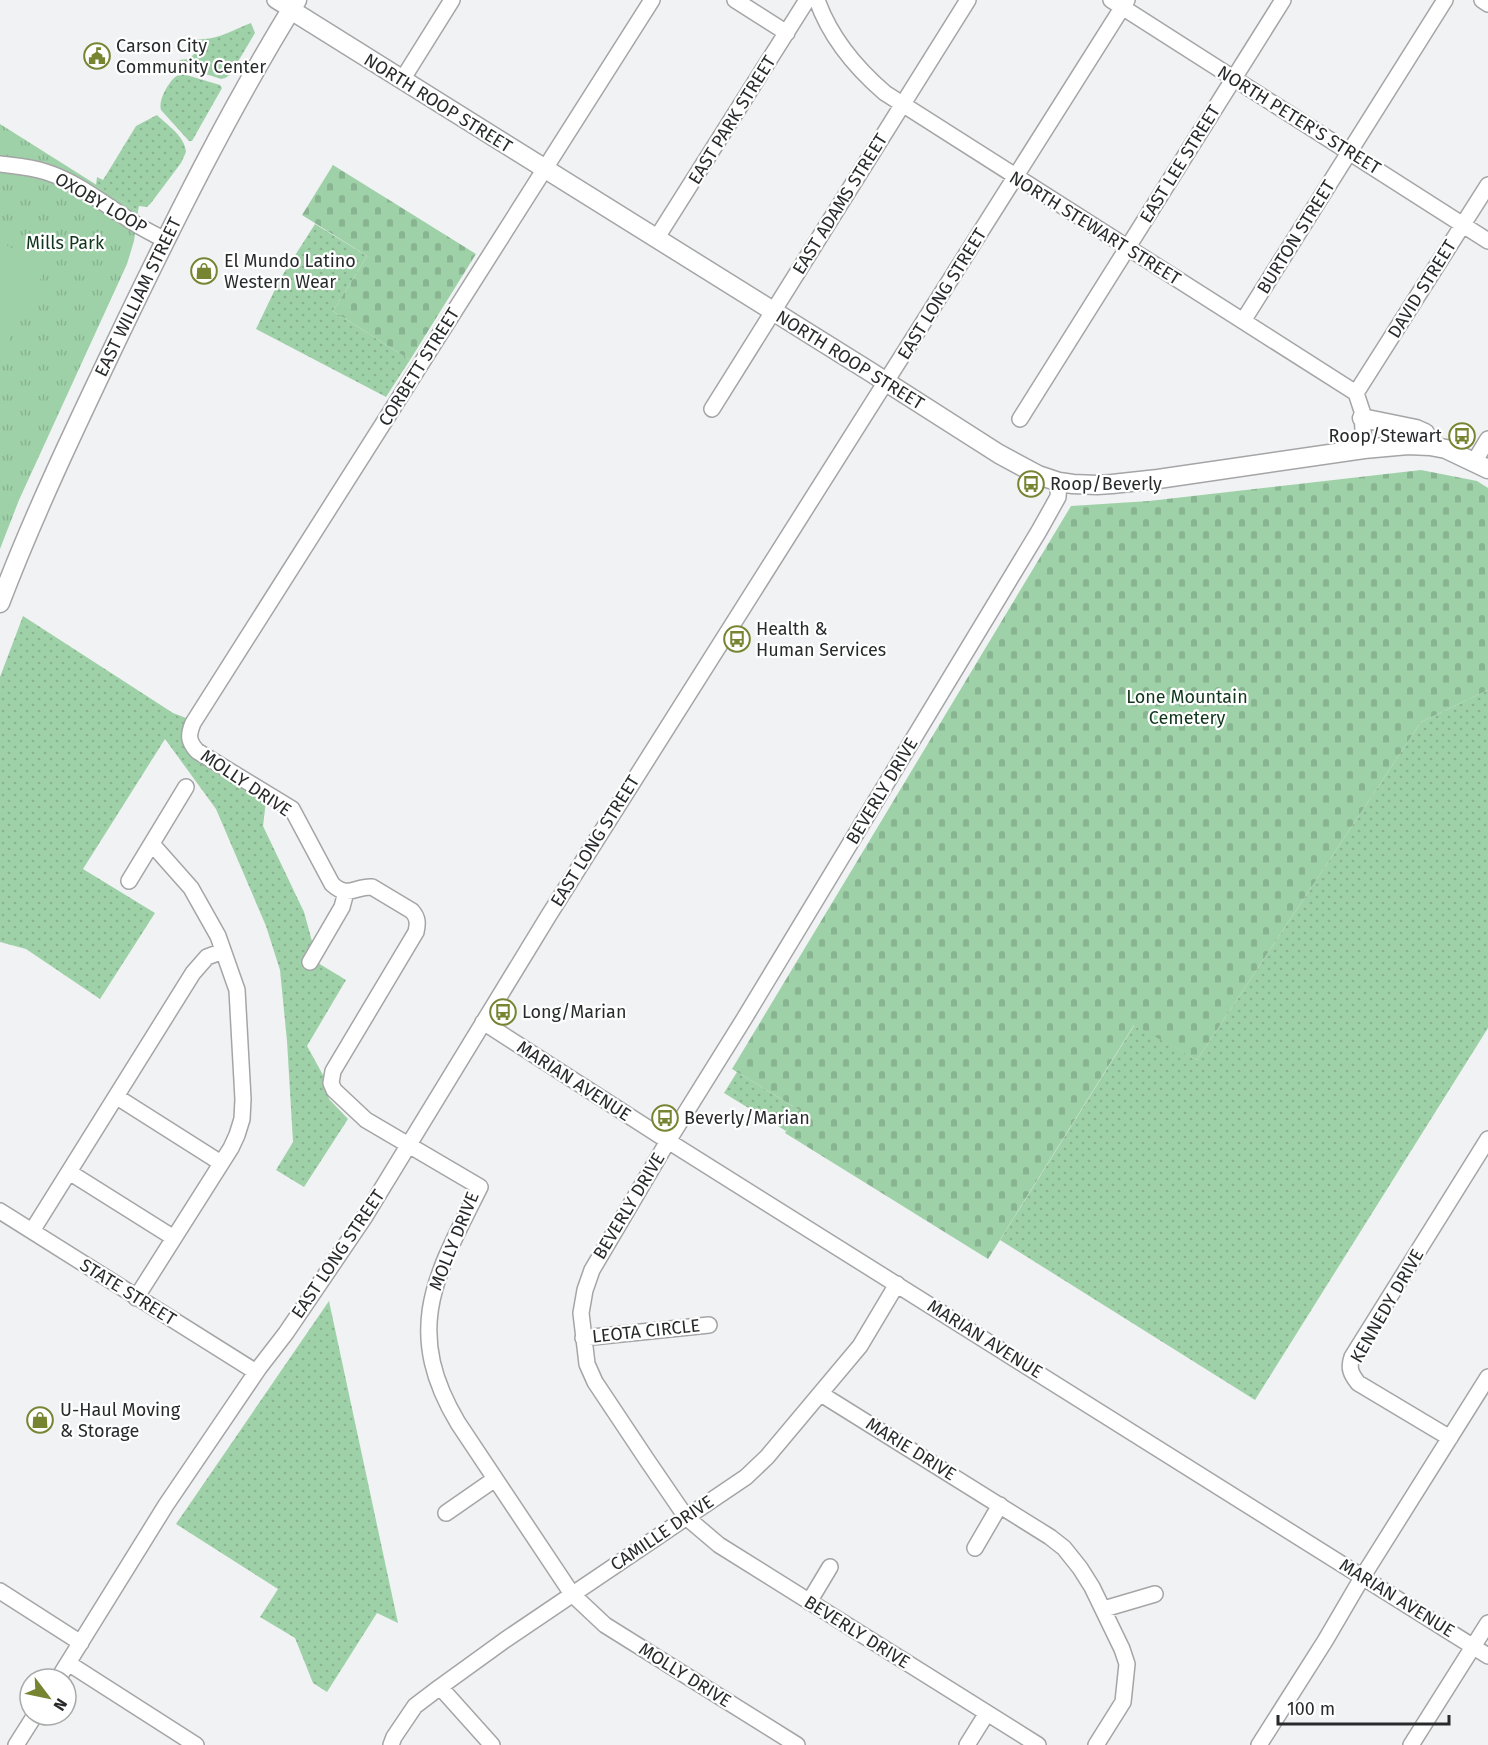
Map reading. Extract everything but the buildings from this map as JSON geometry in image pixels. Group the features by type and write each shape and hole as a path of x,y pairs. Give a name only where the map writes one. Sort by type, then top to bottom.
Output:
{"main road":[{"name":"NORTH ROOP STREET","path":"294,5 402,80 999,454 1038,475 1059,482 1097,485 1158,480 1364,449 1408,445 1446,449 1481,466"},
{"name":"EAST WILLIAM STREET","path":"0,603 68,445 165,240 216,141 294,5"},
{"path":"1362,418 1416,429 1425,433 1430,446"}],"street":[{"name":"NORTH ROOP STREET","path":"275,0 294,5"},
{"path":"402,80 452,0"},
{"name":"CORBETT STREET","path":"189,735 193,723 652,0"},
{"path":"735,0 787,33"},
{"name":"EAST PARK STREET","path":"657,239 807,0"},
{"name":"NORTH STEWART STREET","path":"817,0 833,33 859,69 885,93 1356,393"},
{"name":"EAST ADAMS STREET","path":"712,409 968,0"},
{"name":"EAST LEE STREET","path":"1020,419 1283,0"},
{"name":"BURTON STREET","path":"1243,321 1445,0"},
{"path":"1482,0 1488,4"},
{"name":"NORTH PETER'S STREET","path":"1120,2 1233,79 1488,241"},
{"name":"EAST LONG STREET","path":"66,1667 166,1505 364,1218 546,919 1015,177 1120,2"},
{"name":"OXOBY LOOP","path":"0,164 23,166 62,178 165,240"},
{"name":"DAVID STREET","path":"1356,393 1488,185"},
{"path":"1356,393 1362,418 1364,449"},
{"path":"1481,466 1488,439"},
{"name":"BEVERLY DRIVE","path":"1038,1745 719,1545 686,1517 595,1382 587,1364 581,1313 585,1290 592,1270 1039,531 1058,497 1059,482"},
{"name":"MOLLY DRIVE","path":"189,735 197,751 292,809 332,884 338,889 346,892 365,886 372,887 412,911 416,917 418,924 416,932 333,1071 331,1083 334,1090 366,1120 480,1187 439,1272 431,1300 428,1324 430,1354 438,1386 445,1402 572,1594 605,1625 797,1745"},
{"path":"129,881 186,787"},
{"path":"136,1298 237,1135 242,1119 243,1099 237,990 218,936 191,888 152,844"},
{"path":"310,962 342,907 346,892"},
{"path":"32,1231 193,973 207,957 223,951"},
{"name":"MARIAN AVENUE","path":"483,1022 668,1141 1488,1656"},
{"path":"117,1097 221,1163"},
{"name":"KENNEDY DRIVE","path":"1450,1438 1358,1383 1352,1375 1350,1365 1352,1358 1487,1142"},
{"path":"69,1172 174,1238"},
{"name":"STATE STREET","path":"0,1211 256,1372"},
{"name":"CAMILLE DRIVE","path":"391,1745 415,1706 440,1687 572,1594 746,1477 767,1457 860,1346 897,1284"},
{"name":"LEOTA CIRCLE","path":"583,1338 709,1325"},
{"path":"1259,1745 1488,1377"},
{"name":"MARIE DRIVE","path":"821,1394 1050,1537 1064,1548 1080,1568 1104,1609 1127,1664 1123,1702 1096,1745"},
{"path":"446,1513 495,1479"},
{"path":"975,1548 1000,1505"},
{"path":"809,1602 830,1567"},
{"path":"0,1591 81,1642"},
{"path":"1104,1609 1155,1594"},
{"path":"1411,1745 1488,1623"},
{"path":"68,1663 196,1745"},
{"path":"440,1687 492,1745"},
{"path":"967,1745 987,1713"},
{"path":"16,1745 27,1727"}],"green space":[{"path":"251,23 255,33 230,75 221,79 182,66 179,60 189,59 196,52 196,39 218,37"},
{"path":"183,74 220,85 222,88 192,141 189,141 160,106 169,85 175,77"},
{"path":"157,115 179,136 186,152 181,163 151,203 147,207 139,206 138,211 96,185 97,177 103,180 136,126"},
{"name":"Mills Park","path":"0,124 138,211 134,241 127,264 19,500 0,549"},
{"path":"333,165 476,254 410,360 333,311 367,256 302,215"},
{"path":"315,224 367,256 333,311 410,360 386,397 256,329 280,279"},
{"path":"0,242 47,266 0,357"},
{"name":"Lone Mountain Cemetery","path":"1421,470 1477,481 1488,488 1488,690 1421,722 1197,1060 1134,1025 988,1259 785,1133 799,1110 732,1069 1071,506 1149,501"},
{"path":"23,616 173,713 186,718 182,731 186,743 266,801 263,826 304,912 318,963 346,980 307,1046 323,1075 329,1099 348,1119 304,1187 276,1170 293,1142 280,970 266,926 216,809 165,739 83,869 155,913 100,999 26,949 0,942 0,677"},
{"path":"1488,690 1488,1028 1255,1400 1000,1240 1135,1024 1197,1060 1421,722"},
{"path":"737,1072 799,1110 786,1131 724,1093"},
{"path":"329,1301 398,1623 377,1613 327,1692 313,1683 295,1638 260,1617 278,1589 176,1524"}],"place":[{"name":"Carson City Community Center","path":"97,56"},
{"name":"El Mundo Latino Western Wear","path":"204,271"},
{"name":"Roop/Stewart","path":"1462,436"},
{"name":"Roop/Beverly","path":"1031,484"},
{"name":"Health & Human Services","path":"737,639"},
{"name":"Long/Marian","path":"503,1012"},
{"name":"Beverly/Marian","path":"665,1118"},
{"name":"U-Haul Moving & Storage","path":"40,1420"}]}
